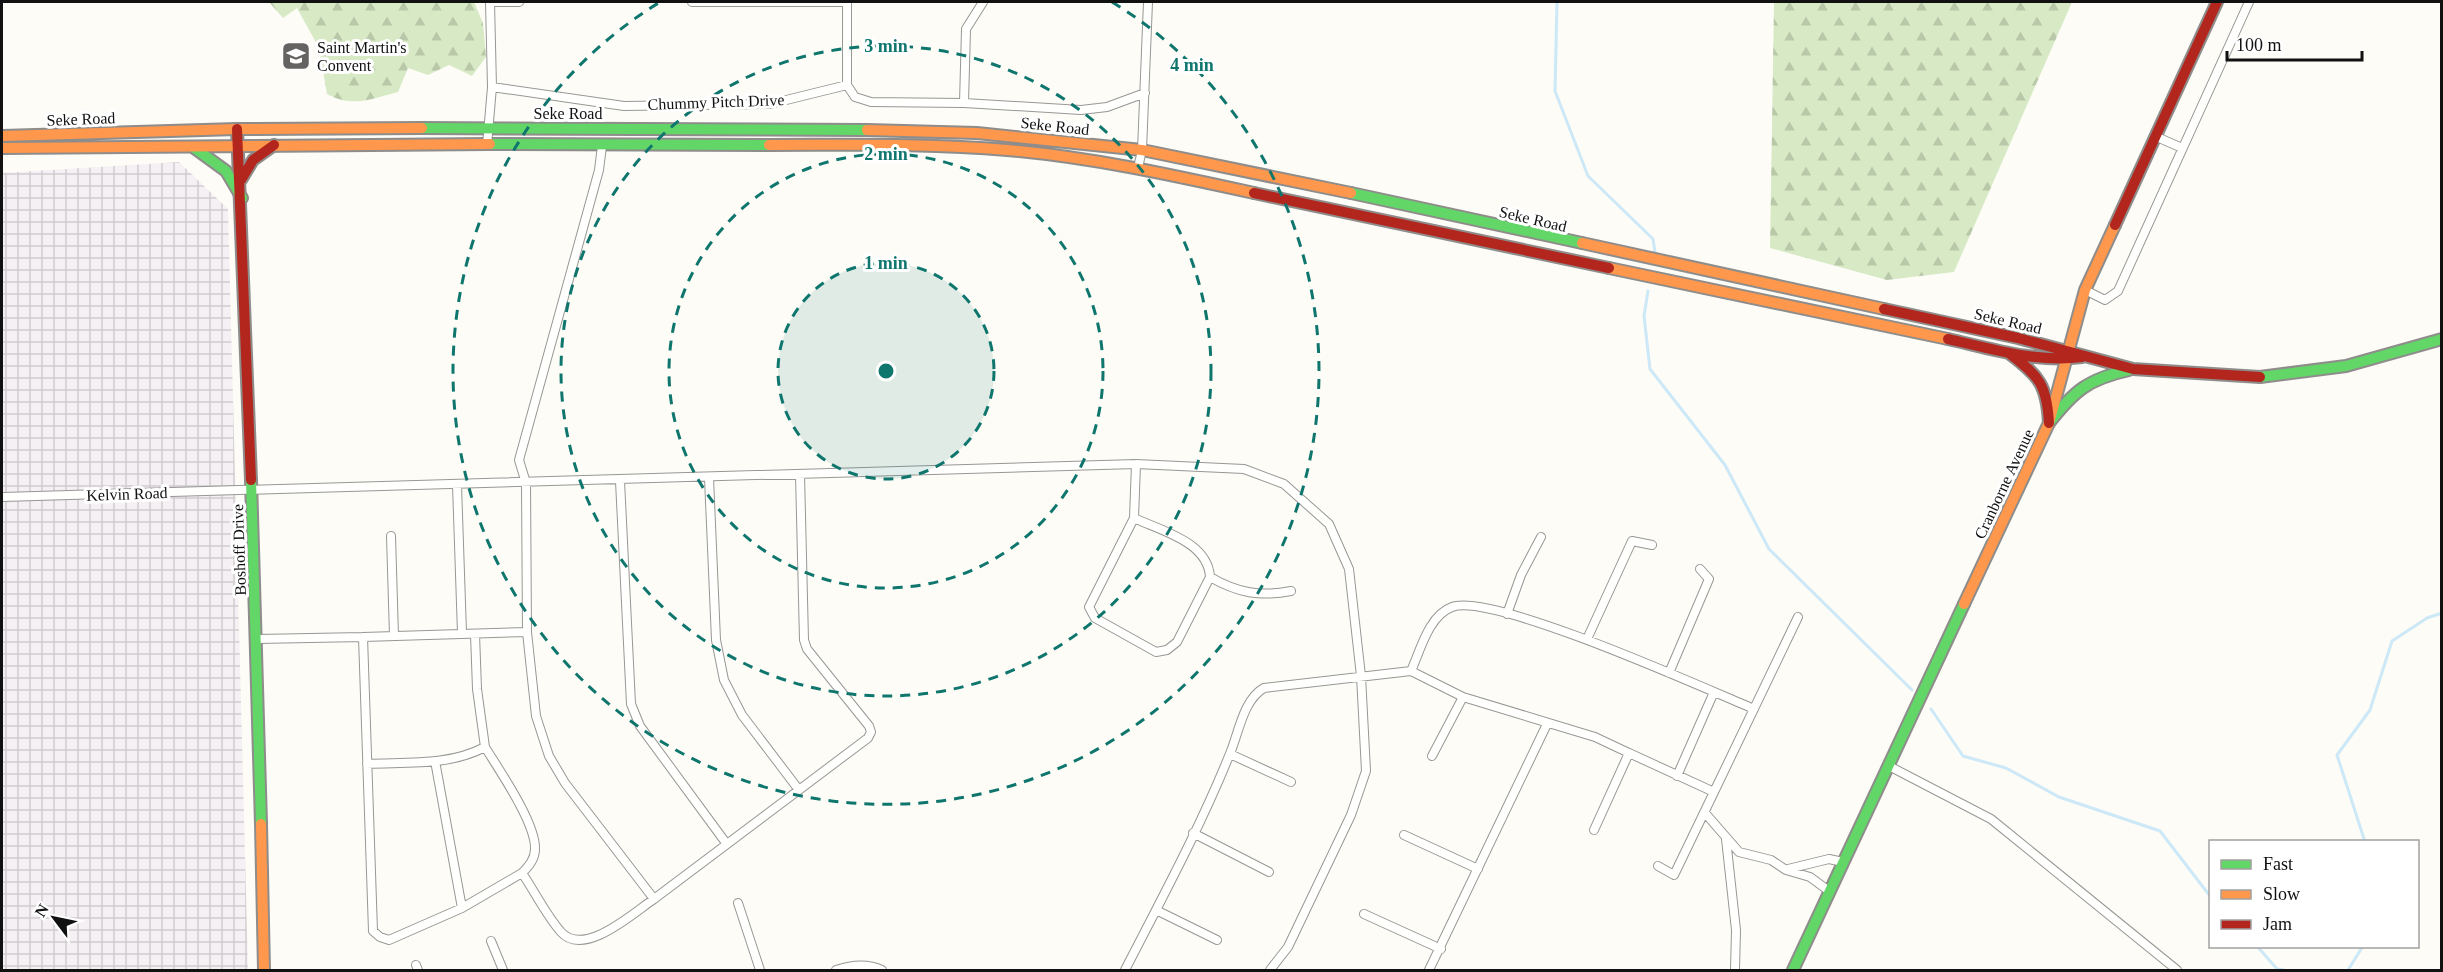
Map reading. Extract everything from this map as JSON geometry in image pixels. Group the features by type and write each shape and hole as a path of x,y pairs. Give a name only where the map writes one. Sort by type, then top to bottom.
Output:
{"main road":[{"name":"Cranborne Avenue","path":"1793,970 2049,423 2085,290 2217,2"},
{"name":"Seke Road","path":"2,136 237,129 489,127 922,130 976,133 1142,150 1244,170 2067,355"},
{"name":"Boshoff Drive","path":"237,129 242,198 257,639 264,970"},
{"name":"Seke Road","path":"2,148 274,144 943,146 1008,150 1138,168 2007,352 2082,357 2133,369 2193,376 2270,377 2346,366 2442,339"},
{"path":"241,180 253,160 274,144"},
{"path":"189,145 206,154 226,171 242,198"},
{"path":"2007,352 2043,383 2048,397 2049,423"},
{"path":"2049,423 2075,390 2086,382 2133,369"}],"street":[{"path":"487,145 492,87 490,2 519,2"},
{"path":"692,2 847,2 847,86 851,93 861,101 964,103 1095,110 1145,93"},
{"path":"964,103 966,29 982,2"},
{"path":"1138,168 1142,150 1148,2"},
{"path":"2085,290 2105,300 2118,291 2249,2"},
{"name":"Chummy Pitch Drive","path":"492,87 624,106 770,104 847,86"},
{"path":"2157,137 2182,148"},
{"path":"602,146 599,170 519,460 526,483 527,632 537,716 549,756 589,816 654,899"},
{"path":"1134,518 1195,548 1204,557 1210,577 1177,642 1163,652 1156,652 1095,618 1089,607 1134,518 1136,464"},
{"name":"Kelvin Road","path":"2,498 1136,464 1244,469 1284,484 1302,497 1329,524 1349,569 1367,756 1362,786 1288,947 1275,969"},
{"path":"522,873 562,933 580,942 593,939 654,899 868,738 871,732 870,726 807,649 804,640 800,474"},
{"path":"709,478 716,640 724,680 742,715 799,790"},
{"path":"620,481 631,704 640,726 726,843"},
{"path":"457,485 462,633"},
{"path":"391,536 394,636"},
{"path":"1507,614 1526,565 1541,537"},
{"path":"1587,639 1632,541 1652,545"},
{"path":"1669,673 1709,579 1700,569"},
{"path":"1210,577 1227,586 1267,596 1291,591"},
{"path":"1411,671 1432,625 1438,616 1453,606 1507,614 1587,639 1754,709"},
{"path":"1658,866 1674,875 1798,617"},
{"path":"257,639 527,632"},
{"path":"363,637 373,931 380,938 389,940 462,908 522,873 531,864 535,846 524,813 485,747 477,689 475,634"},
{"path":"1125,970 1230,754 1251,698 1258,691 1273,686 1411,671 1463,697 1595,737 1714,792"},
{"path":"1677,776 1714,692"},
{"path":"1432,756 1463,697"},
{"path":"1430,970 1546,724"},
{"path":"368,764 462,758 485,747"},
{"path":"1594,830 1629,753"},
{"path":"1230,754 1291,782"},
{"path":"435,761 462,908"},
{"path":"1889,766 1991,819 2165,967 2177,970"},
{"path":"1705,813 1739,852 1771,860 1786,870 1810,877 1829,891"},
{"path":"1193,833 1269,872"},
{"path":"1404,835 1478,869"},
{"path":"1726,839 1736,930 1735,970"},
{"path":"1786,870 1829,859 1843,862"},
{"path":"738,903 760,970"},
{"path":"1156,910 1217,940"},
{"path":"1364,914 1441,949"},
{"path":"491,941 502,970"},
{"path":"836,970 873,966 882,970"}],"shaded area":[{"path":"179,162 228,209 248,970 2,970 2,173"}],"green space":[{"path":"269,2 474,2 483,23 486,57 472,76 449,65 428,75 408,68 398,92 362,101 345,101 327,94 319,48 297,8 283,18"},
{"path":"1774,2 2072,2 1954,272 1887,280 1770,248"}],"waterway":[{"path":"1557,2 1555,91 1588,176 1653,239 1655,252"},
{"path":"1648,291 1644,316 1650,369 1725,465 1769,549 1912,690"},
{"path":"2364,840 2337,755 2370,710 2392,641 2427,618 2442,613"},
{"path":"1931,709 1963,756 2006,768 2059,797 2160,831 2209,895"},
{"path":"2259,948 2277,969 2284,970"},
{"path":"2348,970 2362,948"}],"traffic: fast":[{"path":"422,128 867,130"},
{"path":"490,144 769,145"},
{"path":"193,147 226,171 242,198"},
{"path":"1351,193 1582,243"},
{"path":"2260,377 2346,366 2442,339"},
{"path":"2049,423 2066,402 2092,382 2129,370"},
{"path":"251,480 261,824"},
{"path":"1793,970 1964,604"}],"traffic: slow":[{"path":"2,136 237,129 422,128"},
{"path":"867,130 977,133 1142,150 1351,193"},
{"path":"2,148 490,144"},
{"path":"769,145 918,145 1038,153 1162,173 1254,193"},
{"path":"1964,604 2049,423 2085,290 2115,225"},
{"path":"1582,243 1884,309"},
{"path":"1609,268 1948,339"},
{"path":"261,824 264,970"}],"traffic: jam":[{"path":"2115,225 2217,2"},
{"path":"237,129 251,480"},
{"path":"241,180 253,160 274,145"},
{"path":"1254,193 1609,268"},
{"path":"1884,309 2018,338 2133,369 2260,377"},
{"path":"1948,339 2031,357 2082,357"},
{"path":"2010,354 2040,382 2046,399 2049,423"}],"place":[{"name":"Saint Martin's Convent","path":"296,56"}]}
